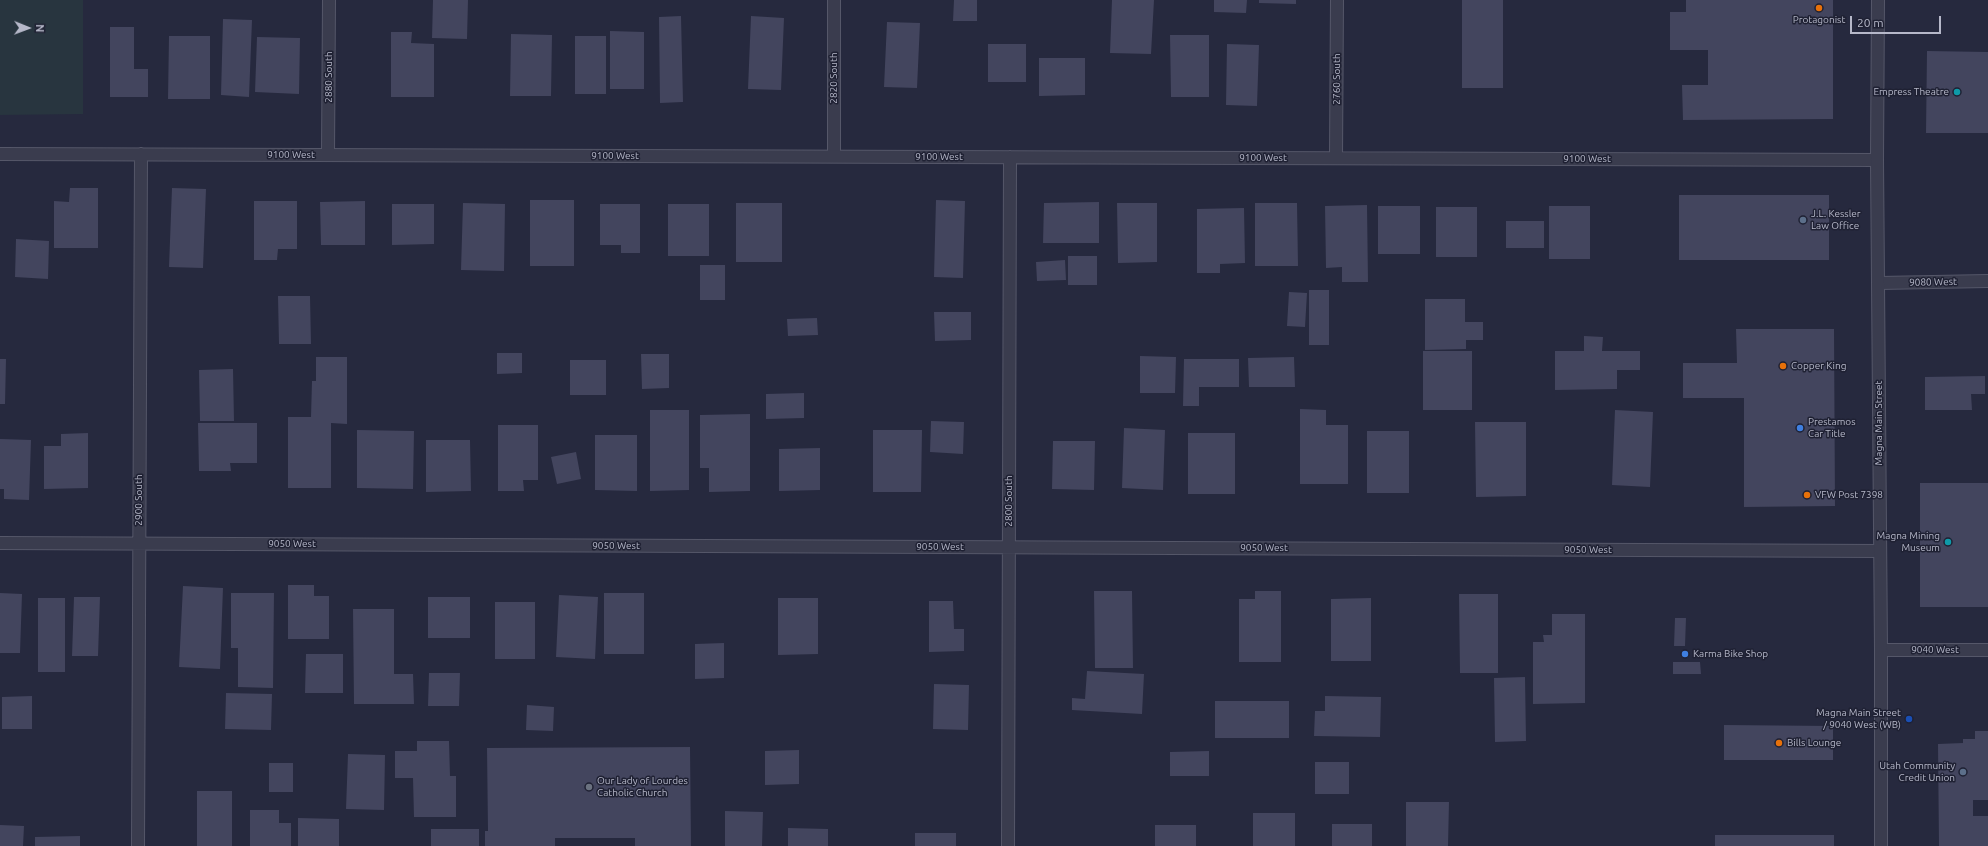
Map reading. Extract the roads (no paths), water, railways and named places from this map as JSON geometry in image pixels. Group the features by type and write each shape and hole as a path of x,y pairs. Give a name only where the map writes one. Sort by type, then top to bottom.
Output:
{"street":[{"name":"2880 South","path":"328,155 329,0"},
{"name":"2820 South","path":"834,0 834,156"},
{"name":"2760 South","path":"1336,158 1337,0"},
{"name":"Magna Main Street","path":"1878,0 1877,160 1879,283 1881,846"},
{"name":"9100 West","path":"0,154 1877,160"},
{"name":"2900 South","path":"138,846 140,154"},
{"name":"2800 South","path":"1008,846 1010,157"},
{"name":"9080 West","path":"1879,283 1988,281"},
{"name":"9050 West","path":"0,543 1880,551"},
{"name":"9040 West","path":"1881,650 1988,650"}],"place":[{"name":"Protagonist","path":"1819,8"},
{"name":"Empress Theatre","path":"1957,92"},
{"name":"J.L. Kessler Law Office","path":"1803,220"},
{"name":"Copper King","path":"1783,366"},
{"name":"Prestamos Car Title","path":"1800,428"},
{"name":"VFW Post 7398","path":"1807,495"},
{"name":"Magna Mining Museum","path":"1948,542"},
{"name":"Karma Bike Shop","path":"1685,654"},
{"name":"Magna Main Street / 9040 West (WB)","path":"1909,719"},
{"name":"Bills Lounge","path":"1779,743"},
{"name":"Utah Community Credit Union","path":"1963,772"},
{"name":"Our Lady of Lourdes Catholic Church","path":"589,787"}]}
